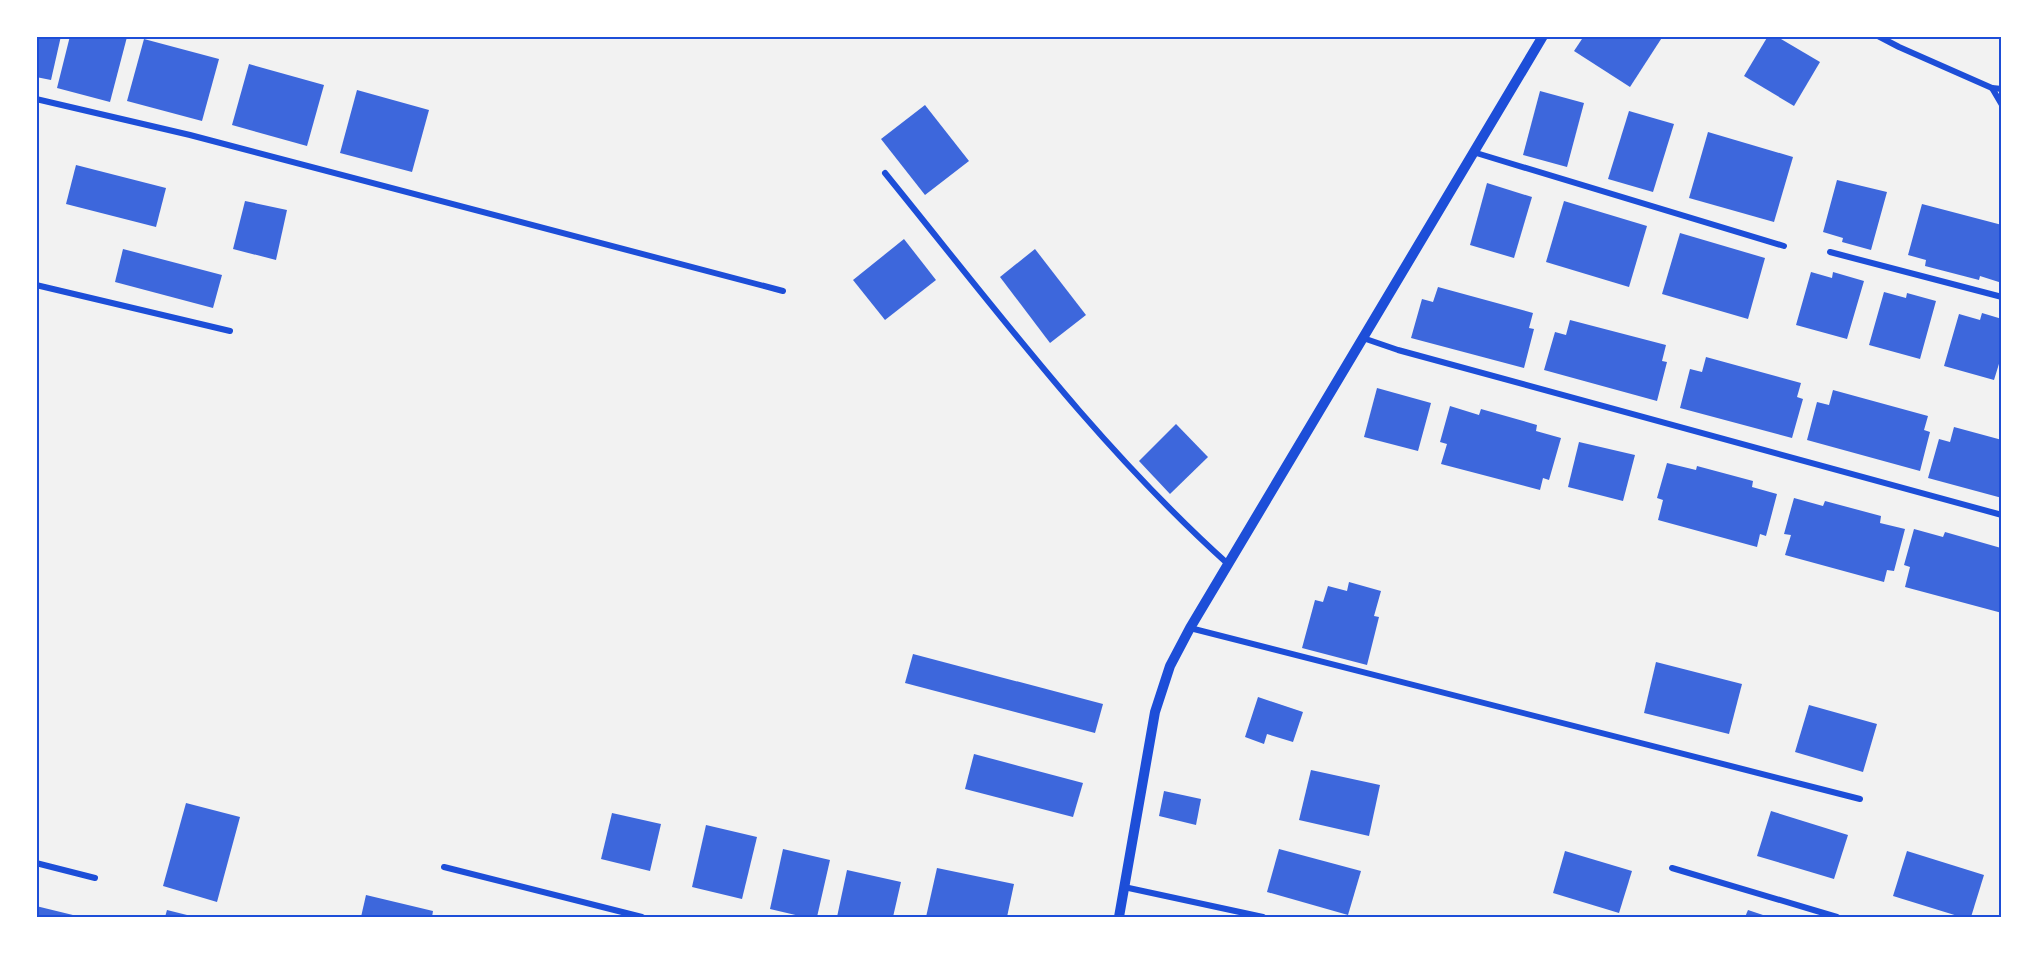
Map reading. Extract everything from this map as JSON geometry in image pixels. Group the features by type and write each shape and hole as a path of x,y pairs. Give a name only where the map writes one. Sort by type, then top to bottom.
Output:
{"street":[{"path":"1119,917 1155,712 1170,666 1190,628 1543,36"},
{"path":"1878,36 1992,88 2002,89"},
{"path":"1894,36 1899,47"},
{"path":"1992,88 2002,105"},
{"path":"36,99 190,135 783,291"},
{"path":"1473,152 1784,246"},
{"path":"885,173 1091,426 1183,524 1228,564"},
{"path":"1830,252 2002,297"},
{"path":"36,285 230,331"},
{"path":"1363,339 1398,351 2002,515"},
{"path":"1190,628 1860,799"},
{"path":"36,863 94,878"},
{"path":"444,867 642,917"},
{"path":"1672,868 1837,917"},
{"path":"1124,887 1263,917"}],"building":[{"path":"36,36 61,36 51,80 36,77"},
{"path":"70,36 127,37 110,102 57,88"},
{"path":"1584,36 1663,36 1630,87 1574,51"},
{"path":"1768,36 1776,36 1820,62 1794,106 1744,76"},
{"path":"144,39 219,59 202,121 127,101"},
{"path":"249,64 324,85 307,146 232,125"},
{"path":"357,90 429,110 412,172 340,153"},
{"path":"1540,91 1584,103 1567,167 1523,155"},
{"path":"925,105 969,161 925,195 881,139"},
{"path":"1629,111 1674,124 1653,192 1608,179"},
{"path":"1708,132 1793,157 1774,222 1689,198"},
{"path":"76,165 166,188 156,227 66,204"},
{"path":"1837,180 1887,192 1871,250 1842,242 1843,238 1823,232"},
{"path":"1487,183 1532,197 1514,258 1470,245"},
{"path":"245,201 287,210 276,260 233,249"},
{"path":"1564,201 1647,226 1629,287 1546,262"},
{"path":"1922,204 2002,225 2002,283 1980,276 1979,280 1925,266 1926,260 1908,255"},
{"path":"1680,233 1765,258 1748,319 1662,294"},
{"path":"904,239 936,280 885,320 853,280"},
{"path":"123,249 222,275 213,308 115,282"},
{"path":"1035,249 1086,315 1050,343 1000,277"},
{"path":"1811,272 1832,278 1833,272 1864,281 1847,339 1796,325"},
{"path":"1438,287 1533,313 1529,328 1534,329 1524,368 1411,338 1422,299 1433,302"},
{"path":"1884,292 1906,298 1907,293 1936,301 1920,359 1869,345"},
{"path":"1982,313 2002,319 2002,354 1994,380 1944,366 1959,314 1980,320"},
{"path":"1570,320 1666,345 1662,361 1667,362 1657,401 1544,370 1555,332 1566,335"},
{"path":"1706,357 1801,383 1797,397 1803,399 1792,438 1680,408 1690,369 1702,372"},
{"path":"1377,388 1431,403 1418,451 1364,437"},
{"path":"1833,390 1928,416 1924,430 1930,432 1920,471 1807,440 1817,402 1829,405"},
{"path":"1450,406 1479,415 1481,409 1537,425 1536,431 1561,438 1549,480 1543,478 1540,490 1441,464 1447,444 1440,442"},
{"path":"1176,424 1208,457 1170,494 1139,461"},
{"path":"1954,427 2002,440 2002,498 1928,478 1939,439 1950,442"},
{"path":"1579,442 1635,455 1623,501 1568,487"},
{"path":"1667,463 1696,470 1697,466 1753,481 1752,487 1777,494 1766,536 1760,534 1757,547 1658,520 1663,500 1657,498"},
{"path":"1794,498 1823,506 1825,501 1881,516 1880,523 1905,529 1894,571 1887,570 1884,582 1785,555 1791,535 1784,534"},
{"path":"1914,529 1943,537 1945,532 2001,548 2002,613 1905,587 1910,567 1904,565"},
{"path":"1349,582 1381,591 1374,616 1379,617 1367,665 1302,648 1315,600 1323,602 1328,586 1347,591"},
{"path":"913,654 1103,704 1095,733 905,683"},
{"path":"1656,662 1742,684 1729,734 1644,713"},
{"path":"1258,697 1303,712 1293,742 1267,734 1264,744 1245,737"},
{"path":"1809,705 1877,724 1863,772 1795,752"},
{"path":"974,754 1083,783 1073,817 965,789"},
{"path":"1311,770 1380,785 1369,836 1299,820"},
{"path":"1164,791 1201,799 1196,825 1159,816"},
{"path":"186,803 240,817 217,902 163,886"},
{"path":"1771,811 1848,835 1834,879 1757,856"},
{"path":"612,813 661,824 650,871 601,859"},
{"path":"706,825 757,837 742,899 692,887"},
{"path":"783,849 830,860 817,917 804,917 770,909"},
{"path":"1279,849 1361,871 1348,915 1267,892"},
{"path":"1565,851 1632,871 1619,913 1553,893"},
{"path":"1907,851 1984,875 1971,917 1961,917 1893,896"},
{"path":"937,868 1014,884 1007,917 926,917"},
{"path":"847,870 901,882 893,917 837,917"},
{"path":"366,895 433,911 432,917 361,917"},
{"path":"36,906 77,916 77,917 36,917"},
{"path":"167,910 191,916 165,917"},
{"path":"1748,910 1769,917 1745,917"}]}
